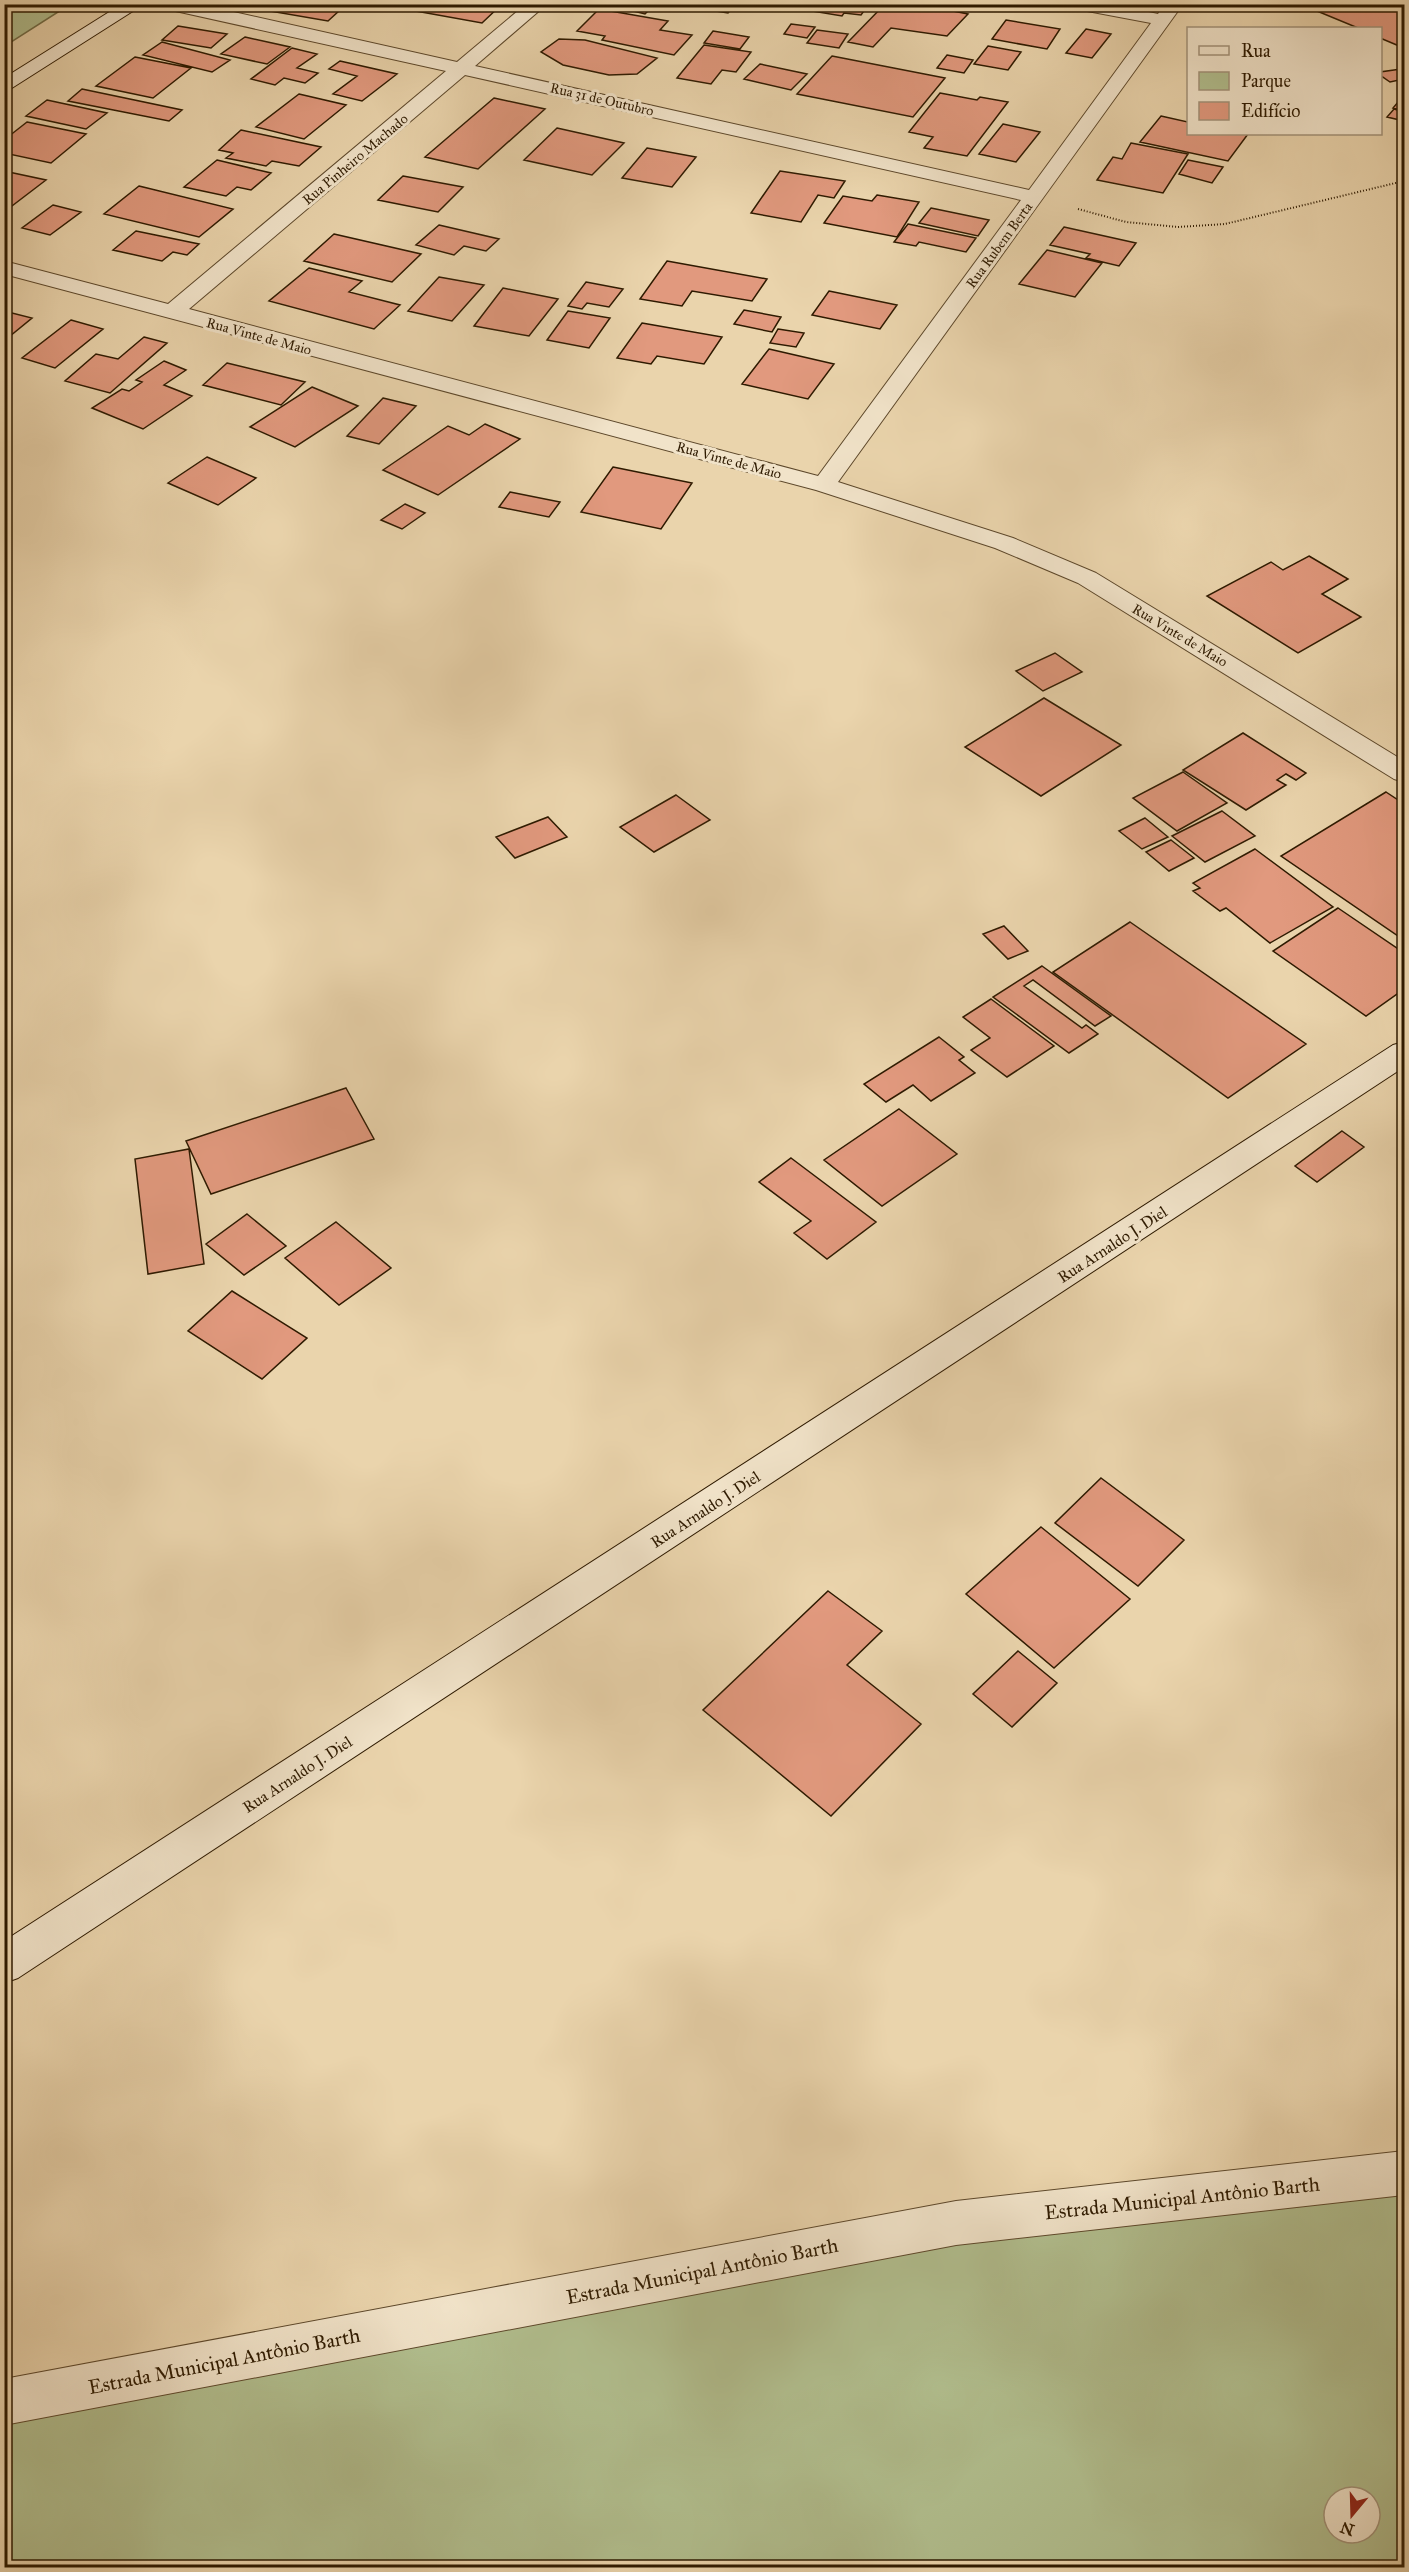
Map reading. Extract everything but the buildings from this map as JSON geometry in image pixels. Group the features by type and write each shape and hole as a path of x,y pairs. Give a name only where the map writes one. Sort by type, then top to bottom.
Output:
{"street":[{"path":"4,87 135,4"},
{"name":"Rua 31 de Outubro","path":"171,4 1034,197"},
{"name":"Rua Pinheiro Machado","path":"171,313 538,4"},
{"path":"1082,4 1168,12"},
{"name":"Rua Rubem Berta","path":"824,485 1168,12"},
{"name":"Rua Vinte de Maio","path":"4,267 824,485 1004,543 1086,578 1404,773"},
{"name":"Rua Arnaldo J. Diel","path":"4,1964 1404,1053"},
{"name":"Estrada Municipal Antônio Barth","path":"4,2402 956,2223 1404,2173"}],"path":[{"path":"1034,197 1126,222 1178,227 1225,224 1404,181"}],"green space":[{"path":"5,4 69,4 69,5 5,46"},
{"path":"1404,2173 1404,2567 5,2568 5,2402 956,2223"}]}
